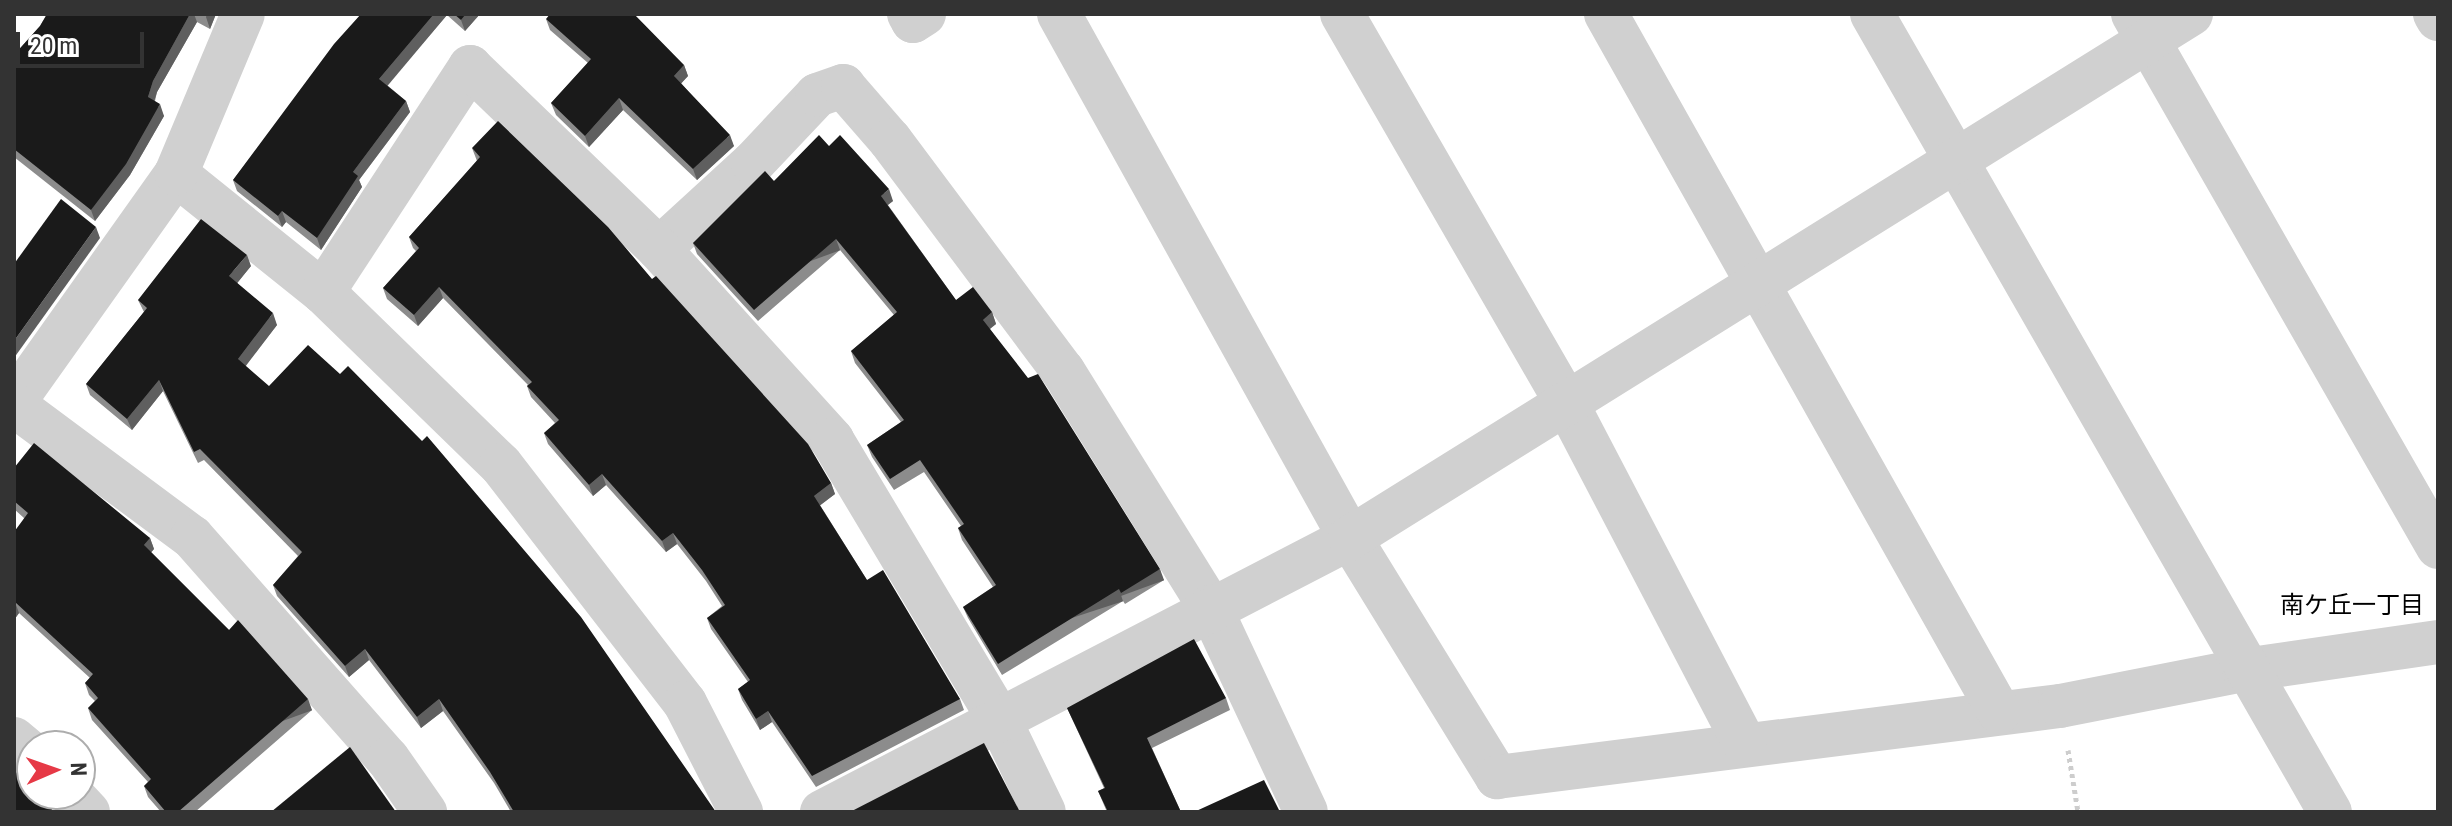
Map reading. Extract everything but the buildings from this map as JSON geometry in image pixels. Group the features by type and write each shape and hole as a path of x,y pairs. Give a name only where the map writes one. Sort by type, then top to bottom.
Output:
{"street":[{"path":"243,14 176,174 14,403 192,537 388,759 425,812"},
{"path":"909,14 913,21 924,14"},
{"path":"1059,14 1350,538 1497,777 2060,706 2244,670 2438,642"},
{"path":"1342,14 1568,406 1745,745"},
{"path":"1606,14 1755,284 1999,712"},
{"path":"1872,14 2244,670 2330,812"},
{"path":"822,812 1210,607 1350,538 1568,406 1755,284 1956,161 2140,28 2191,14"},
{"path":"2140,28 2438,547"},
{"path":"323,292 470,67 659,249 832,440 999,719 1044,812"},
{"path":"659,249 753,163 817,95 843,86 890,140 1063,371 1210,607 1306,812"},
{"path":"176,174 323,292 501,465 685,703 741,812"}],"path":[{"path":"2060,706 2078,812"}],"district":[{"name":"南ケ丘一丁目","path":"2352,606"}]}
